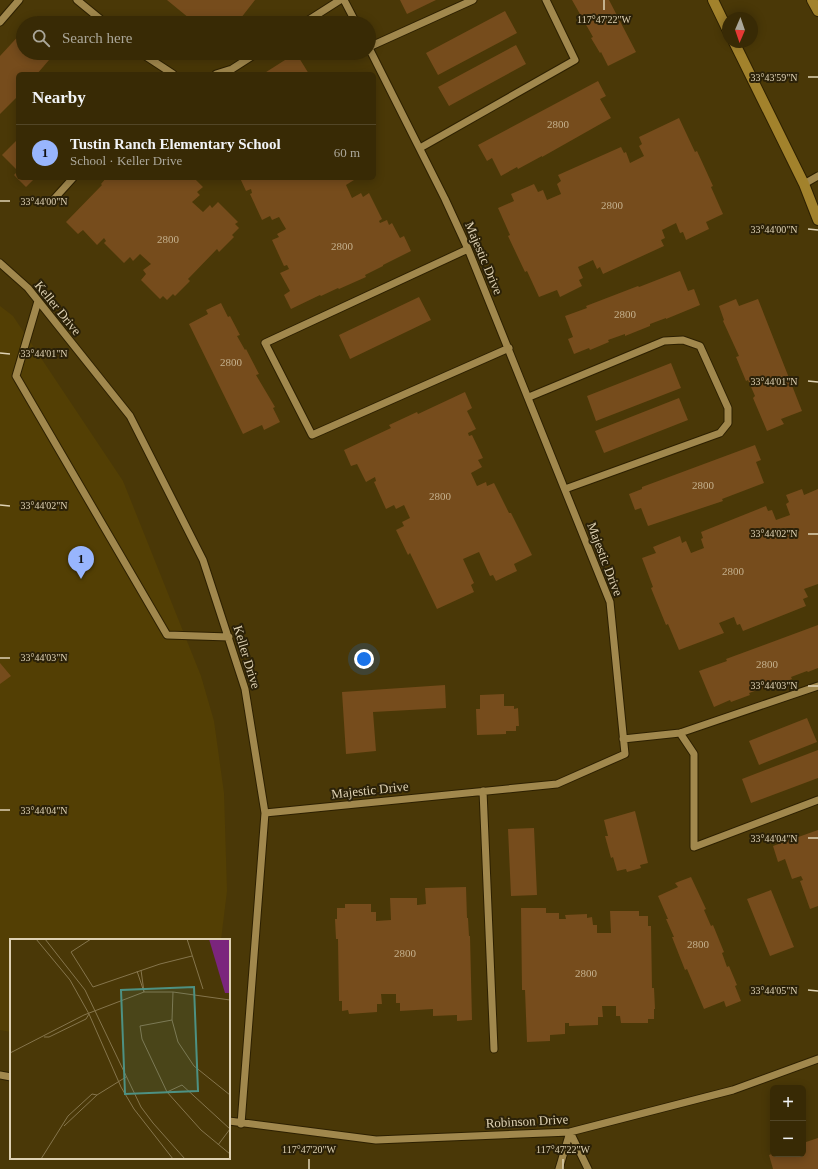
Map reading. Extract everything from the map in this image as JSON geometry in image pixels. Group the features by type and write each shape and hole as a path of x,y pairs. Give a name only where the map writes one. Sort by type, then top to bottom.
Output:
{"main road":[{"path":"713,0 722,19"},
{"path":"812,0 818,10"},
{"path":"737,48 804,184 818,220"}],"street":[{"path":"0,22 19,0"},
{"path":"77,0 96,16"},
{"path":"315,16 340,0"},
{"path":"344,0 352,16"},
{"path":"376,45 473,0"},
{"path":"420,148 575,60 546,0"},
{"path":"151,60 169,72"},
{"path":"222,72 232,69 246,60"},
{"name":"Majestic Drive","path":"265,813 557,784 625,754 610,602 509,348 468,250 445,199 375,60"},
{"path":"804,184 818,176"},
{"path":"54,199 71,180"},
{"path":"468,250 265,343 312,435 509,348"},
{"name":"Keller Drive","path":"0,263 28,288 130,416 203,560 245,689 265,813 241,1124"},
{"path":"38,301 16,376 167,635 229,637"},
{"path":"528,397 664,341 682,340 700,346 728,408 728,423 720,433 565,489"},
{"path":"623,739 680,733 818,686"},
{"path":"680,733 694,754 694,848 818,800"},
{"path":"483,791 494,1049"},
{"name":"Robinson Drive","path":"230,1121 241,1124 376,1140 570,1132 733,1090 818,1059"},
{"path":"0,1075 10,1077"},
{"path":"559,1169 570,1132"},
{"path":"570,1132 588,1169"}],"shaded area":[{"path":"0,306 13,316 123,481 201,676 214,721 224,793 227,891 221,939 10,939 10,1032 0,1030"}],"building":[{"path":"167,0 255,0 242,16 186,16"},
{"path":"400,0 436,0 407,14"},
{"path":"572,0 609,0 636,52 608,66 601,52 600,53 591,38 593,37"},
{"path":"505,11 517,33 438,75 426,53"},
{"path":"16,39 16,60 49,60 39,72 16,72 16,98 0,114 0,56"},
{"path":"516,45 526,64 449,106 438,87"},
{"path":"285,60 300,60 308,72 266,72"},
{"path":"598,81 606,96 600,99 611,118 542,157 518,169 517,167 501,176 492,158 487,161 478,145"},
{"path":"679,118 695,152 697,151 713,186 711,187 723,214 706,222 709,229 686,240 683,232 680,233 676,223 662,230 665,238 661,240 664,246 603,274 600,267 597,269 593,260 578,267 583,278 579,280 582,286 560,297 557,290 539,297 508,236 510,235 498,208 514,201 511,194 534,184 538,192 543,190 547,200 561,194 557,184 561,181 558,175 621,147 624,153 626,152 630,163 644,156 639,146 642,144 639,137"},
{"path":"16,141 16,169 2,155"},
{"path":"19,180 33,180 26,187"},
{"path":"104,180 196,180 203,187 197,192 200,195 192,202 203,212 210,205 212,208 218,202 238,222 235,224 239,228 232,235 234,237 219,252 217,249 188,279 190,281 175,296 173,294 167,300 163,296 160,299 141,280 146,274 143,270 151,264 140,254 133,261 130,257 124,263 104,243 106,241 104,238 97,245 83,230 78,234 66,222 102,185 101,184"},
{"path":"241,180 354,180 346,185 352,198 361,193 363,197 369,193 382,219 379,221 380,223 387,220 389,225 392,223 400,238 404,236 411,251 365,275 366,277 339,289 338,288 321,296 320,295 291,309 284,295 290,291 280,273 289,269 287,265 284,266 272,240 279,237 277,234 286,229 279,217 272,220 270,216 262,220 250,194 252,193 251,189 246,191"},
{"path":"680,271 688,291 694,289 700,305 650,324 650,326 625,336 625,334 608,340 609,342 590,350 589,348 574,354 568,339 573,337 565,316 587,308 586,306"},
{"path":"419,297 431,320 350,359 339,335"},
{"path":"736,299 739,306 758,299 802,411 781,419 784,424 767,431 753,398 755,396 748,380 746,381 736,357 739,356 723,321 724,320 719,306"},
{"path":"221,303 228,317 230,316 240,335 237,336 245,350 246,349 259,374 256,375 275,407 273,408 280,422 264,430 262,425 243,434 189,324 208,314 206,310"},
{"path":"671,363 681,388 596,421 587,396"},
{"path":"465,392 472,408 467,411 476,429 468,433 469,436 472,435 483,458 478,460 482,467 471,473 477,486 486,482 487,486 494,483 532,555 514,564 517,571 496,581 493,575 490,576 479,552 463,559 474,583 471,585 474,592 437,609 410,553 408,555 396,530 404,526 402,522 410,518 404,505 396,509 394,505 386,509 374,482 376,481 375,477 366,482 357,464 351,466 344,450 391,428 389,425 417,412 418,414"},
{"path":"679,398 688,420 604,453 595,431"},
{"path":"755,445 761,460 756,462 764,483 722,499 723,501 648,526 641,508 635,510 629,494 642,489 642,487"},
{"path":"802,489 804,495 818,489 818,584 804,589 808,597 803,599 806,606 743,631 740,624 737,625 734,617 719,623 724,633 679,650 668,624 666,625 651,588 653,587 642,558 656,553 653,547 680,536 682,543 686,541 691,553 704,548 701,539 703,538 701,532 766,506 768,511 772,510 776,520 790,515 786,504 789,502 786,495"},
{"path":"818,625 818,668 791,677 792,679 749,693 750,695 731,702 730,700 714,707 699,671 727,661 726,659"},
{"path":"0,663 11,676 0,684"},
{"path":"445,685 446,708 373,712 376,751 346,754 342,692"},
{"path":"504,694 504,706 514,706 514,709 518,708 519,726 516,726 516,731 506,731 506,734 477,735 476,709 480,709 480,695"},
{"path":"807,718 817,742 759,765 749,741"},
{"path":"818,750 818,778 751,803 742,779"},
{"path":"635,811 648,863 640,865 641,868 627,872 626,869 617,871 613,857 611,858 605,836 608,836 604,820"},
{"path":"534,828 537,895 511,896 508,829"},
{"path":"818,830 818,906 810,909 800,881 803,880 801,876 792,879 785,859 778,862 773,846"},
{"path":"691,877 706,909 704,910 711,926 713,925 724,952 722,953 727,967 729,966 737,985 735,986 741,1001 726,1007 724,1001 704,1009 687,969 685,970 672,937 674,937 666,919 668,919 658,896 678,887 675,883"},
{"path":"466,887 467,918 470,936 472,1020 457,1021 457,1015 433,1016 433,1009 400,1011 400,1003 396,1003 396,994 381,994 382,1004 377,1004 377,1012 349,1014 348,1010 342,1011 342,1001 339,1001 338,939 336,939 335,919 337,919 337,908 345,908 345,904 371,904 371,912 376,912 376,921 391,920 390,898 417,898 417,905 426,904 425,888"},
{"path":"771,890 794,947 770,956 747,899"},
{"path":"521,908 546,908 546,913 559,913 559,919 566,919 565,915 587,914 587,918 592,917 593,925 597,925 597,933 611,933 610,911 639,911 639,916 648,916 648,926 651,926 652,988 654,988 655,1009 654,1019 648,1019 648,1023 621,1023 620,1016 616,1016 616,1006 602,1006 603,1017 598,1017 598,1025 569,1026 569,1023 565,1023 565,1034 550,1035 550,1041 527,1042 525,990 522,990"},
{"path":"818,1138 818,1169 773,1169 769,1155 770,1157 806,1157 806,1142"}],"place":[{"name":"Tustin Ranch Elementary School","path":"81,579"}]}
